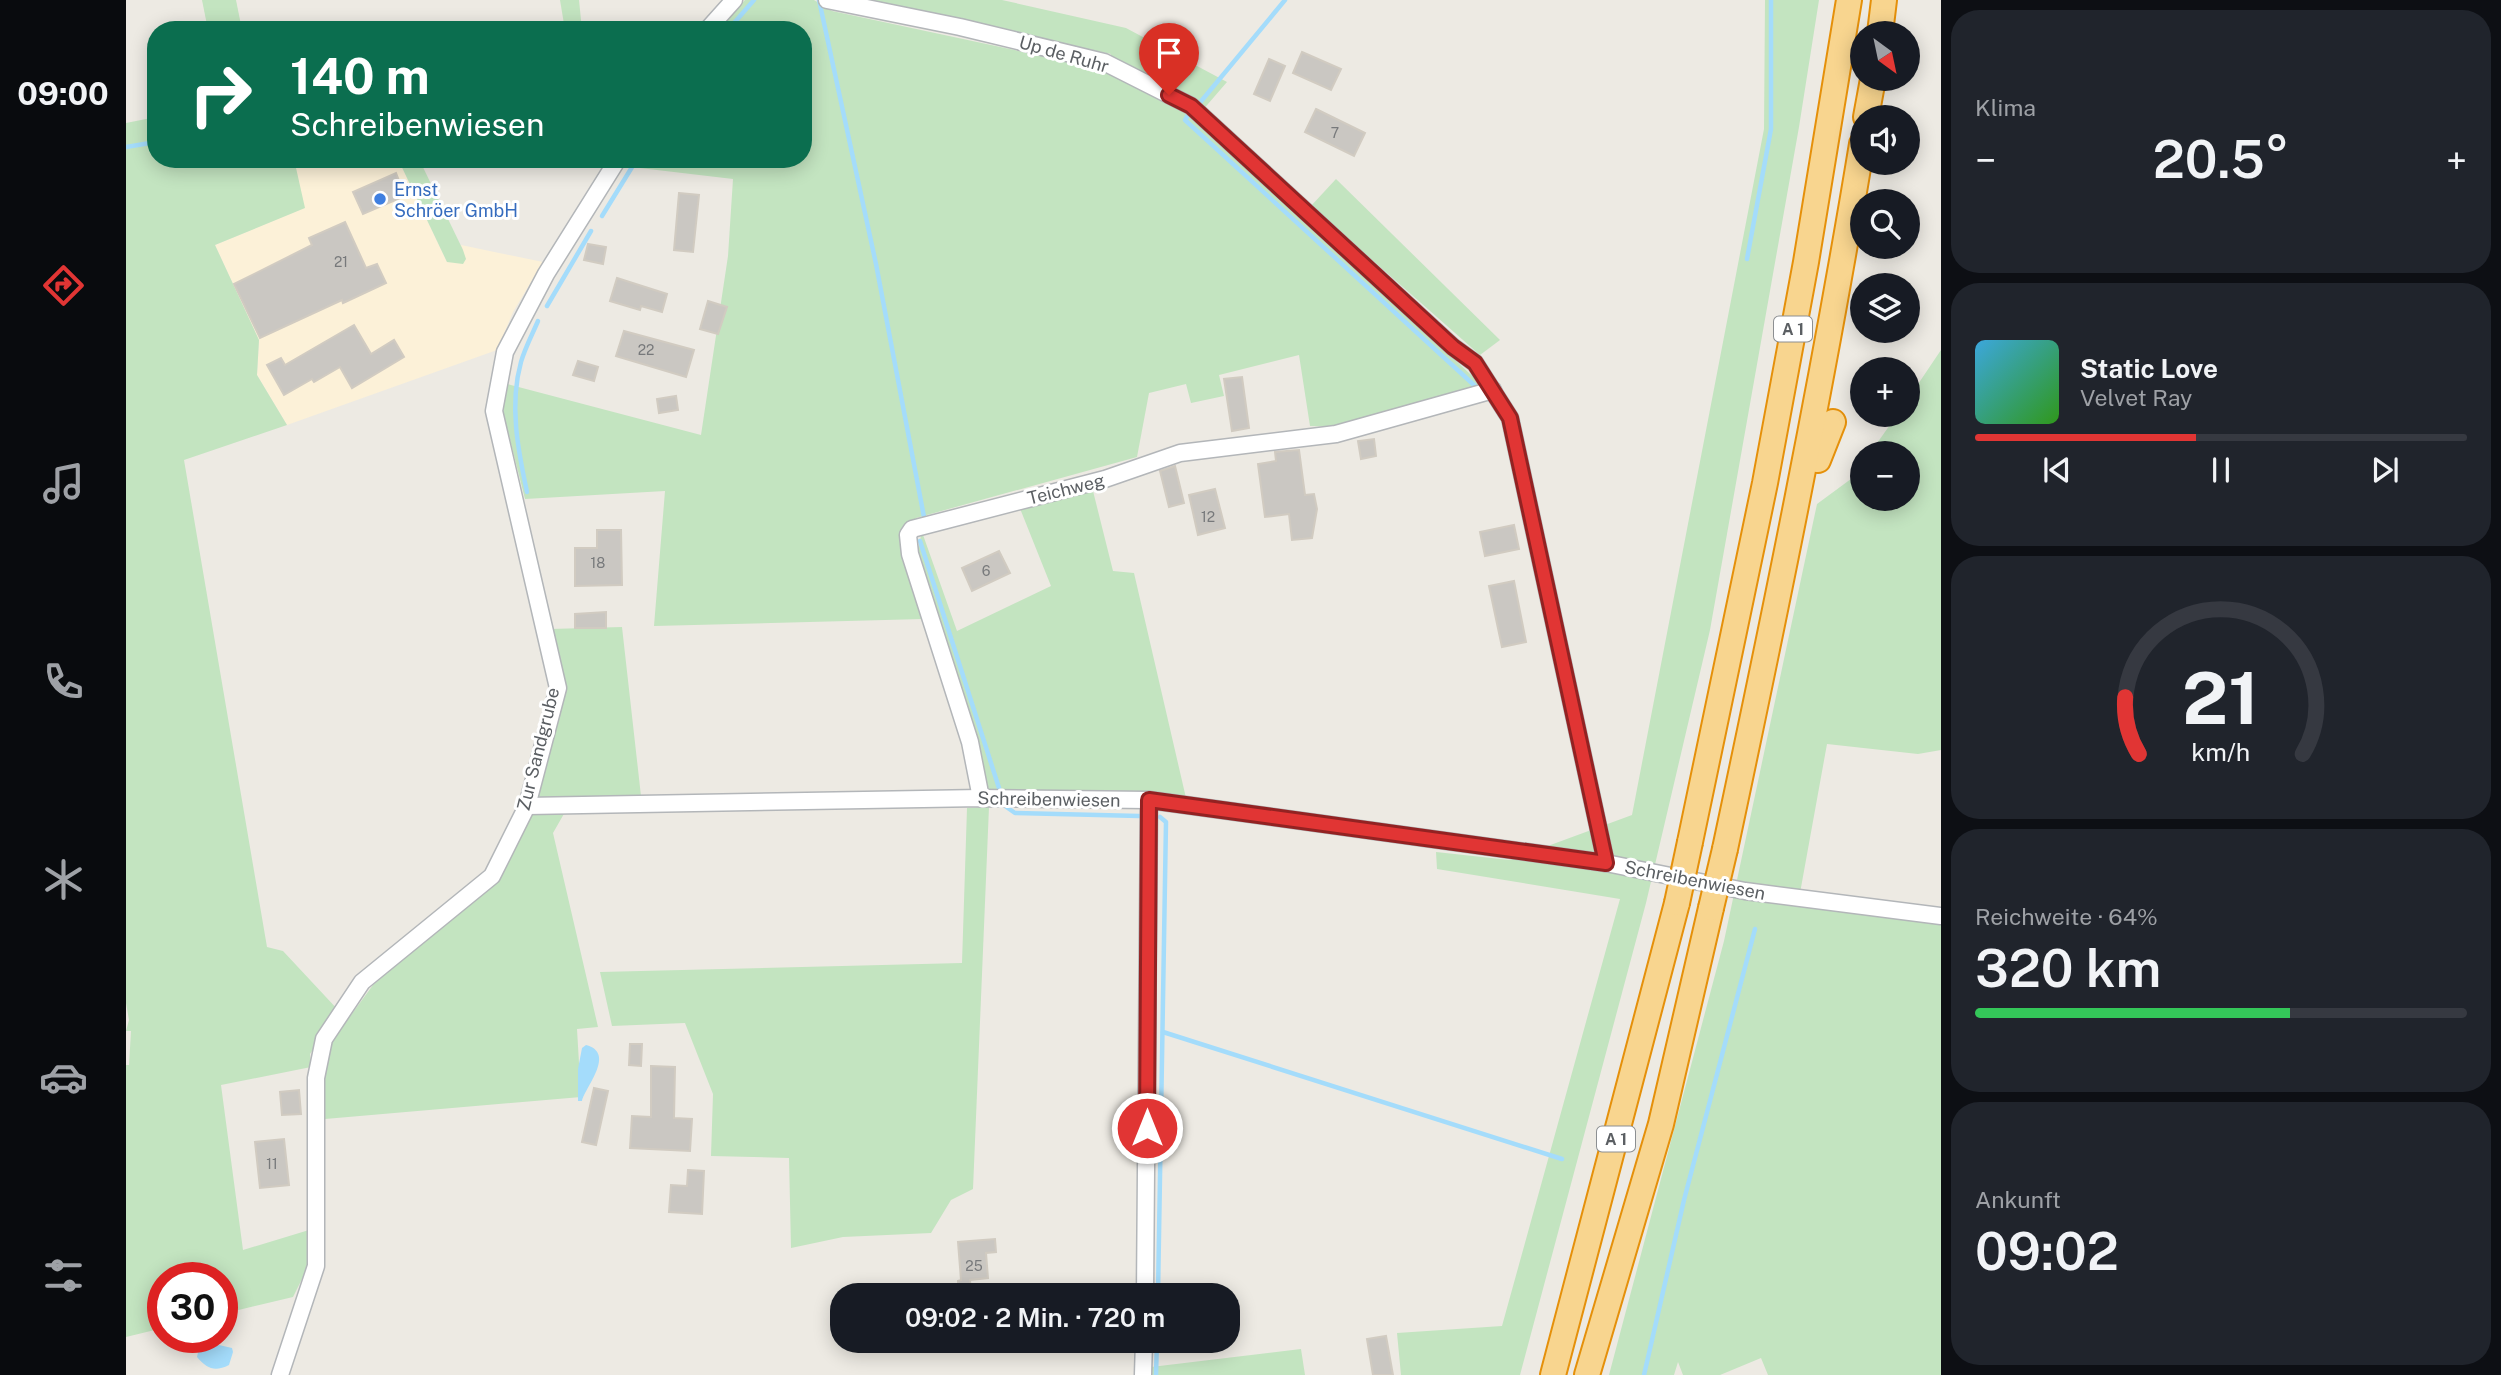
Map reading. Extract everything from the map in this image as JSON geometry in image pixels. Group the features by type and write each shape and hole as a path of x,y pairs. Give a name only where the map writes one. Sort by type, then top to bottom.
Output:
{"highway":[{"path":"1832,0 1835,89"},
{"name":"A 1","path":"1553,1375 1677,903 1765,483 1849,0"},
{"path":"1881,21 1884,0"},
{"name":"A 1","path":"1587,1375 1661,1124 1712,908 1794,523 1839,287 1857,175"},
{"path":"1794,523 1833,422"}],"street":[{"path":"715,21 734,0"},
{"name":"Up de Ruhr","path":"827,0 960,27 1104,62 1191,106 1453,347 1475,363 1510,418 1606,863"},
{"name":"Zur Sandgrube","path":"280,1375 316,1266 316,1078 324,1040 362,982 492,876 527,806 558,688 494,411 505,352 546,274 612,168"},
{"name":"Teichweg","path":"981,798 970,742 909,554 908,535 912,529 1105,479 1180,453 1336,433 1493,390"},
{"name":"Schreibenwiesen","path":"527,806 981,798 1149,800 1606,863 1745,891 1941,916"},
{"path":"1145,1283 1149,800"},
{"path":"1143,1375 1144,1353"}],"shaded area":[{"path":"296,168 402,168 447,262 463,250 461,245 543,262 513,312 497,350 287,425 257,375 259,340 215,245 304,208"}],"green space":[{"path":"202,0 236,0 240,21 206,21"},
{"path":"560,0 579,0 581,21 564,21"},
{"path":"745,0 814,0 832,11 1103,69 1111,54 864,0 1002,0 1126,28 1227,82 1195,119 1482,385 1337,427 1310,426 1299,355 1219,375 1224,396 1191,403 1186,384 1149,393 1137,457 916,518 899,533 923,619 654,626 665,491 525,499 503,412 507,384 701,435 728,256 733,179 640,168 812,168 812,21 725,21"},
{"path":"1765,0 1819,0 1710,630 1646,903 1520,1375 1401,1375 1397,1333 1502,1326 1620,899 1437,869 1436,852 1510,860 1632,815 1764,129"},
{"path":"147,119 147,168 296,168 305,208 215,245 259,340 257,375 287,425 184,460 267,947 283,951 339,1011 310,1054 311,1067 221,1085 243,1250 309,1230 309,1265 293,1297 238,1310 238,1262 147,1262 147,1332 126,1337 126,1065 129,1065 131,1031 126,1031 129,1020 126,1003 126,123"},
{"path":"402,168 423,168 463,250 466,259 463,264 447,262"},
{"path":"1336,179 1500,340 1480,355 1311,206"},
{"path":"1941,350 1941,750 1918,754 1827,744 1800,893 1941,911 1941,1375 1768,1375 1761,1358 1720,1375 1683,1375 1678,1362 1674,1375 1609,1375 1724,941 1817,504 1850,480 1850,511 1920,511 1920,441 1879,441 1888,427 1920,427 1920,381"},
{"path":"1092,487 1113,571 1134,573 1186,798 1149,791 989,790 917,552 922,532 957,631 1051,586 1019,506"},
{"path":"622,627 641,796 565,812 553,833 598,1027 577,1029 581,1097 325,1119 324,1080 332,1041 373,985 500,876 562,690 550,629"},
{"path":"989,807 973,1189 951,1200 931,1233 843,1237 791,1248 789,1158 711,1156 713,1094 685,1023 612,1026 600,972 962,963 967,808"},
{"path":"1301,1349 1305,1375 1150,1375 1151,1367"}],"water":[{"path":"586,1045 595,1049 599,1062 582,1101 578,1101 578,1069 582,1048"},
{"path":"198,1353 233,1353 229,1365 219,1368 204,1364 197,1357"}],"building":[{"path":"1302,52 1341,69 1331,90 1293,73"},
{"path":"1269,59 1285,66 1270,101 1254,94"},
{"path":"1316,109 1365,133 1354,156 1305,132"},
{"path":"396,173 405,196 363,214 353,192"},
{"path":"679,193 699,195 693,252 674,250"},
{"path":"345,222 366,268 377,264 386,283 260,338 234,284 312,245 309,238"},
{"path":"588,244 606,247 603,264 584,260"},
{"path":"617,278 667,294 662,312 641,306 640,310 610,301"},
{"path":"708,301 727,307 718,334 700,329"},
{"path":"354,325 371,354 394,340 404,357 352,388 340,367 284,395 267,365 281,358 285,365"},
{"path":"624,331 694,350 686,377 616,356"},
{"path":"578,361 598,367 594,381 573,375"},
{"path":"1242,377 1249,428 1232,431 1224,379"},
{"path":"676,396 678,410 659,413 657,399"},
{"path":"1374,439 1376,456 1361,459 1358,441"},
{"path":"1299,450 1305,495 1314,494 1317,509 1312,538 1292,540 1289,514 1265,517 1258,464 1276,461 1275,452"},
{"path":"1175,466 1184,503 1169,507 1160,471"},
{"path":"1215,489 1225,528 1198,535 1189,495"},
{"path":"1514,525 1519,549 1485,556 1480,532"},
{"path":"597,530 621,530 622,585 575,586 575,548 597,548"},
{"path":"999,551 1010,573 972,591 962,568"},
{"path":"1514,581 1526,642 1502,647 1489,586"},
{"path":"606,612 606,628 575,628 575,614"},
{"path":"630,1044 642,1044 641,1066 629,1065"},
{"path":"651,1066 675,1067 674,1118 692,1119 690,1151 630,1148 632,1116 651,1117"},
{"path":"594,1088 608,1091 596,1145 582,1142"},
{"path":"299,1090 301,1114 282,1115 280,1092"},
{"path":"284,1139 289,1185 260,1188 255,1142"},
{"path":"688,1170 704,1171 702,1214 669,1212 671,1185 687,1186"},
{"path":"995,1239 996,1252 986,1253 988,1278 958,1283 961,1280 958,1242"},
{"path":"1386,1336 1393,1375 1373,1375 1367,1339"}],"waterway":[{"path":"736,21 754,0"},
{"path":"819,0 876,264 924,517"},
{"path":"1198,105 1285,0"},
{"path":"1747,259 1771,129 1771,0"},
{"path":"1188,115 1185,120 1474,385"},
{"path":"126,147 147,144"},
{"path":"602,216 631,168"},
{"path":"547,306 591,231"},
{"path":"527,492 515,411 517,378 538,321"},
{"path":"920,541 999,788"},
{"path":"1005,806 1015,813 1139,816"},
{"path":"1158,1283 1166,822 1160,817"},
{"path":"1644,1375 1684,1200 1755,929"},
{"path":"1163,1032 1562,1159"},
{"path":"1156,1375 1157,1353"}],"place":[{"name":"Ernst Schröer GmbH","path":"380,199"}],"route":[{"path":"1147,1128 1149,800 1606,863 1510,418 1475,363 1453,347 1191,106 1169,95"}]}
